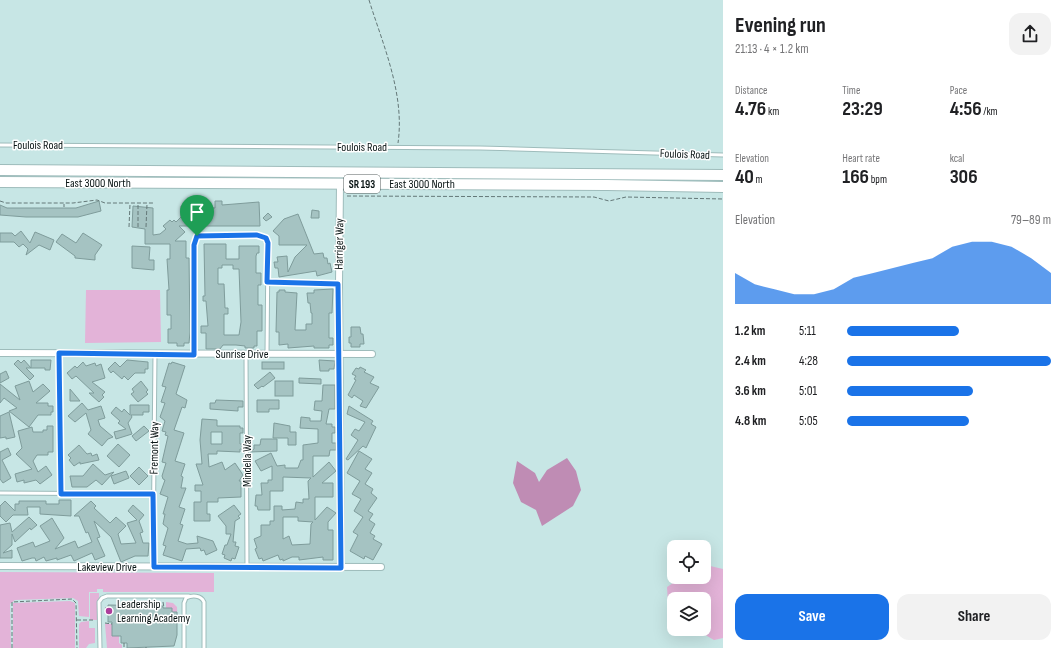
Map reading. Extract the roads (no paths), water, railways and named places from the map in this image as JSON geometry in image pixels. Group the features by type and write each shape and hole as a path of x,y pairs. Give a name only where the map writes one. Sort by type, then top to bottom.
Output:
{"main road":[{"name":"East 3000 North","path":"0,170 723,175"},
{"path":"0,176 24,176 34,170"},
{"name":"East 3000 North","path":"0,182 723,187"}],"street":[{"name":"Harriger Way","path":"340,184 338,284 341,568"},
{"name":"Sunrise Drive","path":"0,353 155,353 194,355 372,354"},
{"name":"Lakeview Drive","path":"0,566 381,567"}],"lane":[{"name":"Foulois Road","path":"0,145 549,149 723,155"},
{"path":"194,355 194,245 197,236 257,235 266,238 267,354"},
{"path":"267,282 338,284"},
{"path":"59,353 61,494"},
{"name":"Fremont Way","path":"154,567 153,494 155,353"},
{"name":"Mindella Way","path":"246,354 247,567"},
{"path":"0,493 153,494"},
{"path":"100,648 99,602 102,598 107,596 199,596 203,598 204,648"},
{"path":"184,648 184,603 186,598 189,596"}],"place":[{"name":"Leadership Learning Academy","path":"109,611"}]}
